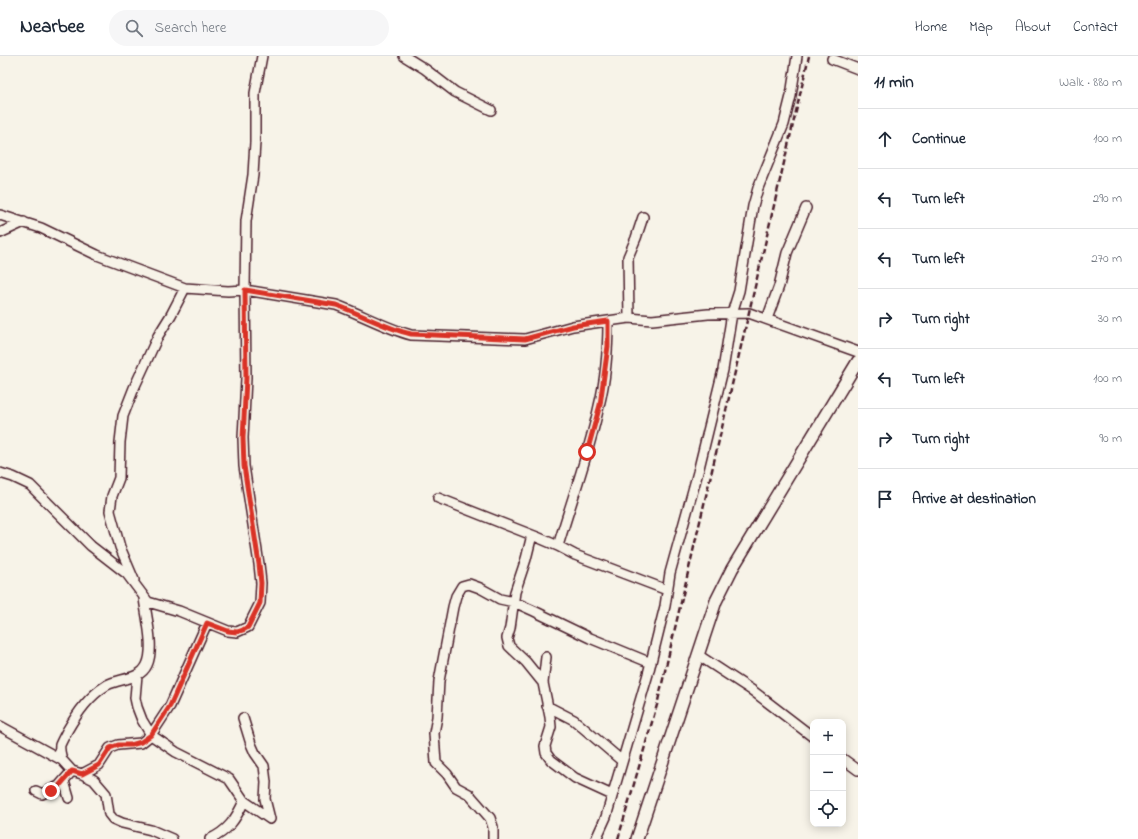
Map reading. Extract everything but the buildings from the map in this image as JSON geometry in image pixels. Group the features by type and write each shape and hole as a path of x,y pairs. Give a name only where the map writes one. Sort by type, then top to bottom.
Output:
{"main road":[{"path":"637,839 716,601 732,569 858,361"}],"street":[{"path":"184,288 171,315 154,343 123,416 118,478 112,496 110,511 120,548 137,586 148,602 179,611 228,631 237,632 248,627 260,603 261,583 244,466 243,438 246,378 246,221 253,176 255,93 262,56"},
{"path":"404,56 425,68 456,92 491,110"},
{"path":"596,839 606,817 642,696 665,606 670,572 698,472 723,370 732,313 741,279 753,206 761,181 784,124 791,96 798,56"},
{"path":"832,59 858,69"},
{"path":"767,319 779,286 787,253 806,208"},
{"path":"0,215 24,222 111,260 184,288 228,291 245,290 336,305 396,331 411,334 525,339 573,326 629,318 652,320 708,314 749,313 858,352"},
{"path":"629,318 628,257 643,217"},
{"path":"0,233 24,222"},
{"path":"558,546 600,405 608,346 608,321"},
{"path":"0,473 30,485 91,546 127,574 137,586"},
{"path":"438,498 532,535 575,555 667,590"},
{"path":"532,535 514,592 514,602 507,638 509,646 526,662 543,683"},
{"path":"493,839 493,827 490,818 469,794 456,787 447,774 436,763 434,733 440,673 453,607 456,596 462,586 469,584 500,599 514,602 590,638 650,663"},
{"path":"62,760 60,745 82,706 96,693 108,685 137,675 143,671 148,664 150,652 144,598"},
{"path":"82,774 99,765 110,748 118,745 131,745 141,742 151,735 170,706 207,623"},
{"path":"698,655 752,691 810,735"},
{"path":"546,657 543,683 550,717 550,728 545,746 546,753 551,760 575,778 612,795"},
{"path":"137,675 135,698 137,707 142,720 151,735 176,752 229,778 244,801 270,819 265,799 266,782 264,766 251,744 243,718"},
{"path":"547,706 574,720 622,761"},
{"path":"0,726 62,760 72,771 94,780 106,794 109,814 114,819 122,823 151,830 172,839"},
{"path":"846,761 858,770"},
{"path":"36,791 42,794 59,786 72,771"},
{"path":"64,781 69,798"},
{"path":"210,839 223,832 234,822 244,801"}],"railway":[{"path":"618,839 657,705 809,56"}],"route":[{"path":"51,791 59,786 72,771 82,774 99,765 110,748 118,745 131,745 141,742 151,735 170,706 207,623 228,631 237,632 243,630 248,627 260,603 261,583 259,564 244,466 243,438 246,378 245,290 315,303 336,305 396,331 411,334 525,339 573,326 608,321 608,346 600,405 587,452"}]}
